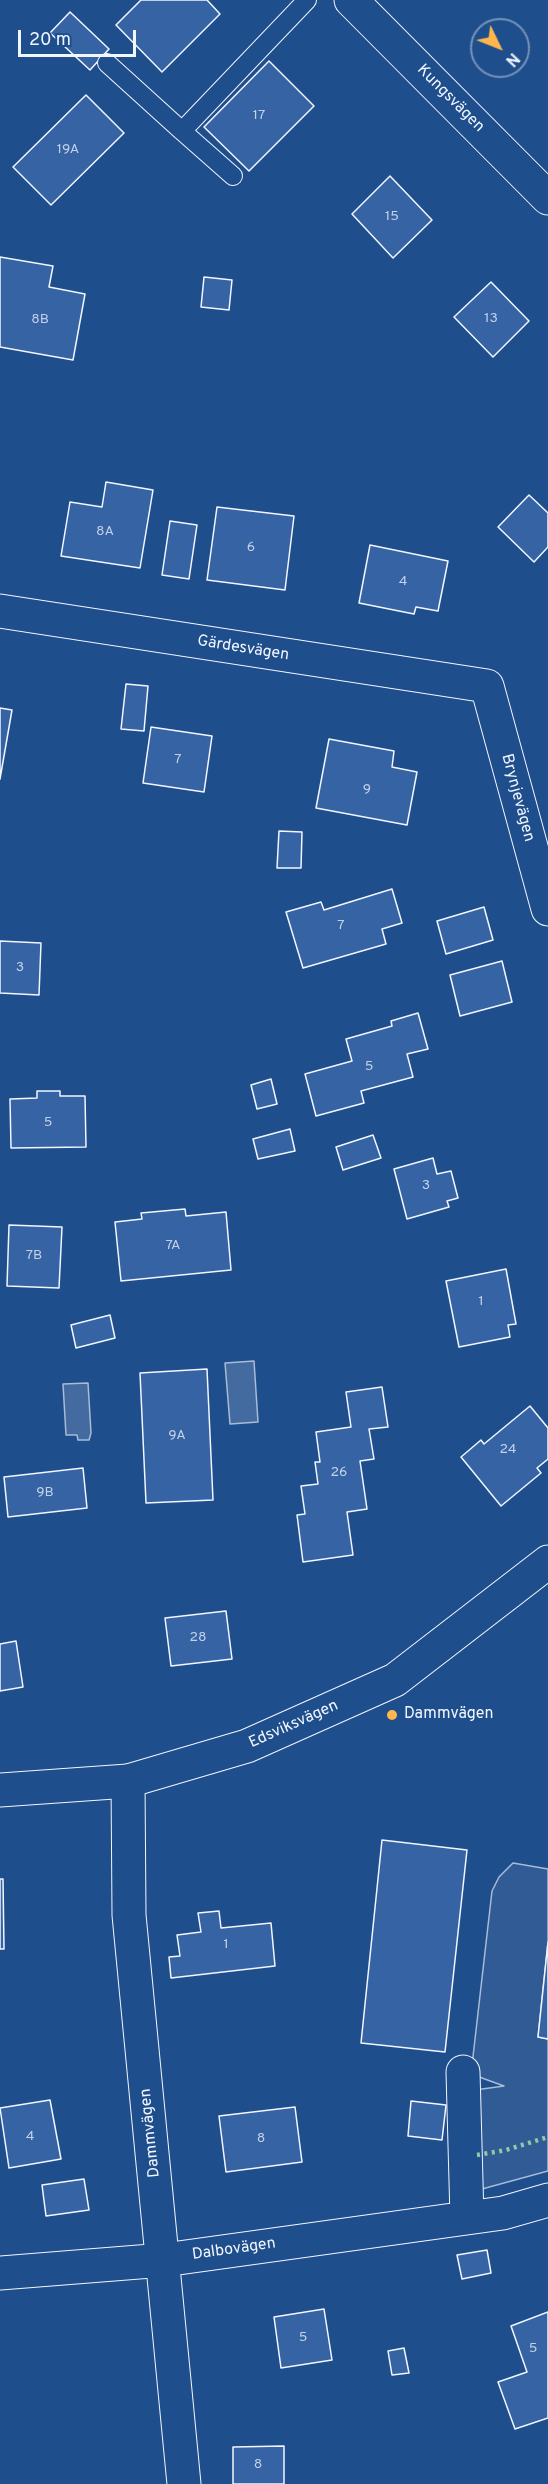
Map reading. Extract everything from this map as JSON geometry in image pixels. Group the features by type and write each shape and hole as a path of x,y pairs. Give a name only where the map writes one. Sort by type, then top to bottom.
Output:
{"street":[{"name":"Kungsvägen","path":"351,0 548,198"},
{"name":"Gärdesvägen","path":"0,611 487,686"},
{"name":"Brynjevägen","path":"487,686 548,909"},
{"name":"Edsviksvägen","path":"0,1790 128,1781 247,1746 395,1680 548,1562"},
{"name":"Dammvägen","path":"128,1781 129,1915 184,2484"},
{"path":"463,2072 467,2218"},
{"name":"Dalbovägen","path":"0,2273 164,2260 503,2213 548,2200"}],"lane":[{"path":"182,130 307,0"},
{"path":"107,63 233,176"}],"shaded area":[{"path":"254,1361 258,1422 230,1424 225,1363"},
{"path":"88,1383 91,1433 89,1440 78,1440 77,1435 66,1435 63,1384"},
{"path":"513,1863 548,1869 548,1942 538,2037 548,2039 548,2171 482,2189 475,2090 504,2086 471,2074 492,1891 499,1877"}],"building":[{"path":"141,0 207,0 220,14 162,72 116,25"},
{"path":"70,12 109,49 90,70 50,33"},
{"path":"269,61 314,106 249,171 204,127"},
{"path":"86,95 124,133 51,205 13,167"},
{"path":"390,176 432,220 393,258 352,214"},
{"path":"0,257 53,266 49,287 85,294 73,360 0,347"},
{"path":"204,277 232,280 229,310 201,307"},
{"path":"491,282 529,321 493,357 454,317"},
{"path":"106,482 153,490 140,568 61,556 70,502 102,507"},
{"path":"529,495 548,513 548,547 534,562 498,527"},
{"path":"217,507 294,516 285,590 207,580"},
{"path":"170,521 197,525 189,579 162,575"},
{"path":"370,545 448,561 438,611 416,607 414,614 359,603"},
{"path":"126,684 148,686 144,731 121,729"},
{"path":"0,708 12,710 0,779"},
{"path":"151,727 212,736 204,792 143,783"},
{"path":"329,739 394,751 392,767 417,772 407,825 316,808"},
{"path":"279,831 302,832 301,868 277,868"},
{"path":"392,889 402,923 382,929 386,944 303,968 286,912 321,902 324,910"},
{"path":"484,907 493,940 446,954 437,921"},
{"path":"0,941 41,943 39,995 0,993"},
{"path":"502,961 512,1002 460,1016 450,975"},
{"path":"418,1013 428,1049 407,1054 413,1077 361,1091 364,1103 316,1116 305,1074 352,1061 346,1039 392,1026 391,1021"},
{"path":"271,1079 277,1104 257,1109 251,1085"},
{"path":"37,1091 60,1091 60,1096 85,1096 86,1147 11,1148 10,1099 37,1098"},
{"path":"290,1129 295,1151 258,1159 253,1139"},
{"path":"373,1135 381,1158 343,1170 336,1147"},
{"path":"433,1158 437,1174 451,1171 458,1198 447,1201 449,1207 407,1219 394,1169"},
{"path":"185,1209 186,1216 226,1212 231,1270 121,1281 115,1222 142,1219 141,1213"},
{"path":"9,1225 62,1227 59,1288 7,1286"},
{"path":"506,1269 516,1324 508,1325 510,1337 459,1347 446,1281"},
{"path":"110,1315 115,1338 76,1348 71,1325"},
{"path":"207,1369 213,1500 146,1503 140,1373"},
{"path":"382,1387 388,1427 369,1429 374,1459 360,1461 367,1509 347,1512 353,1555 303,1562 297,1515 305,1514 301,1486 318,1484 315,1462 320,1462 316,1432 351,1427 346,1392"},
{"path":"530,1406 548,1428 548,1459 537,1468 541,1473 501,1506 461,1457 481,1440 484,1444"},
{"path":"83,1468 87,1508 8,1517 4,1477"},
{"path":"226,1611 232,1659 171,1666 165,1618"},
{"path":"16,1641 23,1687 0,1691 0,1644"},
{"path":"382,1840 467,1850 445,2052 361,2043"},
{"path":"0,1879 3,1879 4,1949 0,1949"},
{"path":"219,1911 221,1928 271,1923 275,1966 171,1978 169,1957 180,1956 177,1935 201,1932 198,1913"},
{"path":"548,1942 548,2039 538,2037"},
{"path":"50,2100 61,2159 9,2168 0,2108"},
{"path":"411,2101 446,2105 442,2140 408,2136"},
{"path":"295,2107 302,2162 226,2172 219,2116"},
{"path":"84,2179 89,2210 46,2216 42,2185"},
{"path":"487,2250 491,2273 462,2279 457,2255"},
{"path":"324,2309 332,2360 281,2368 274,2317"},
{"path":"548,2312 548,2418 515,2429 498,2382 527,2372 511,2326"},
{"path":"404,2348 409,2373 392,2375 388,2351"},
{"path":"284,2446 284,2484 233,2484 233,2447"}],"hedge":[{"path":"477,2155 506,2150 548,2137"}],"place":[{"name":"Dammvägen","path":"392,1715"}]}
